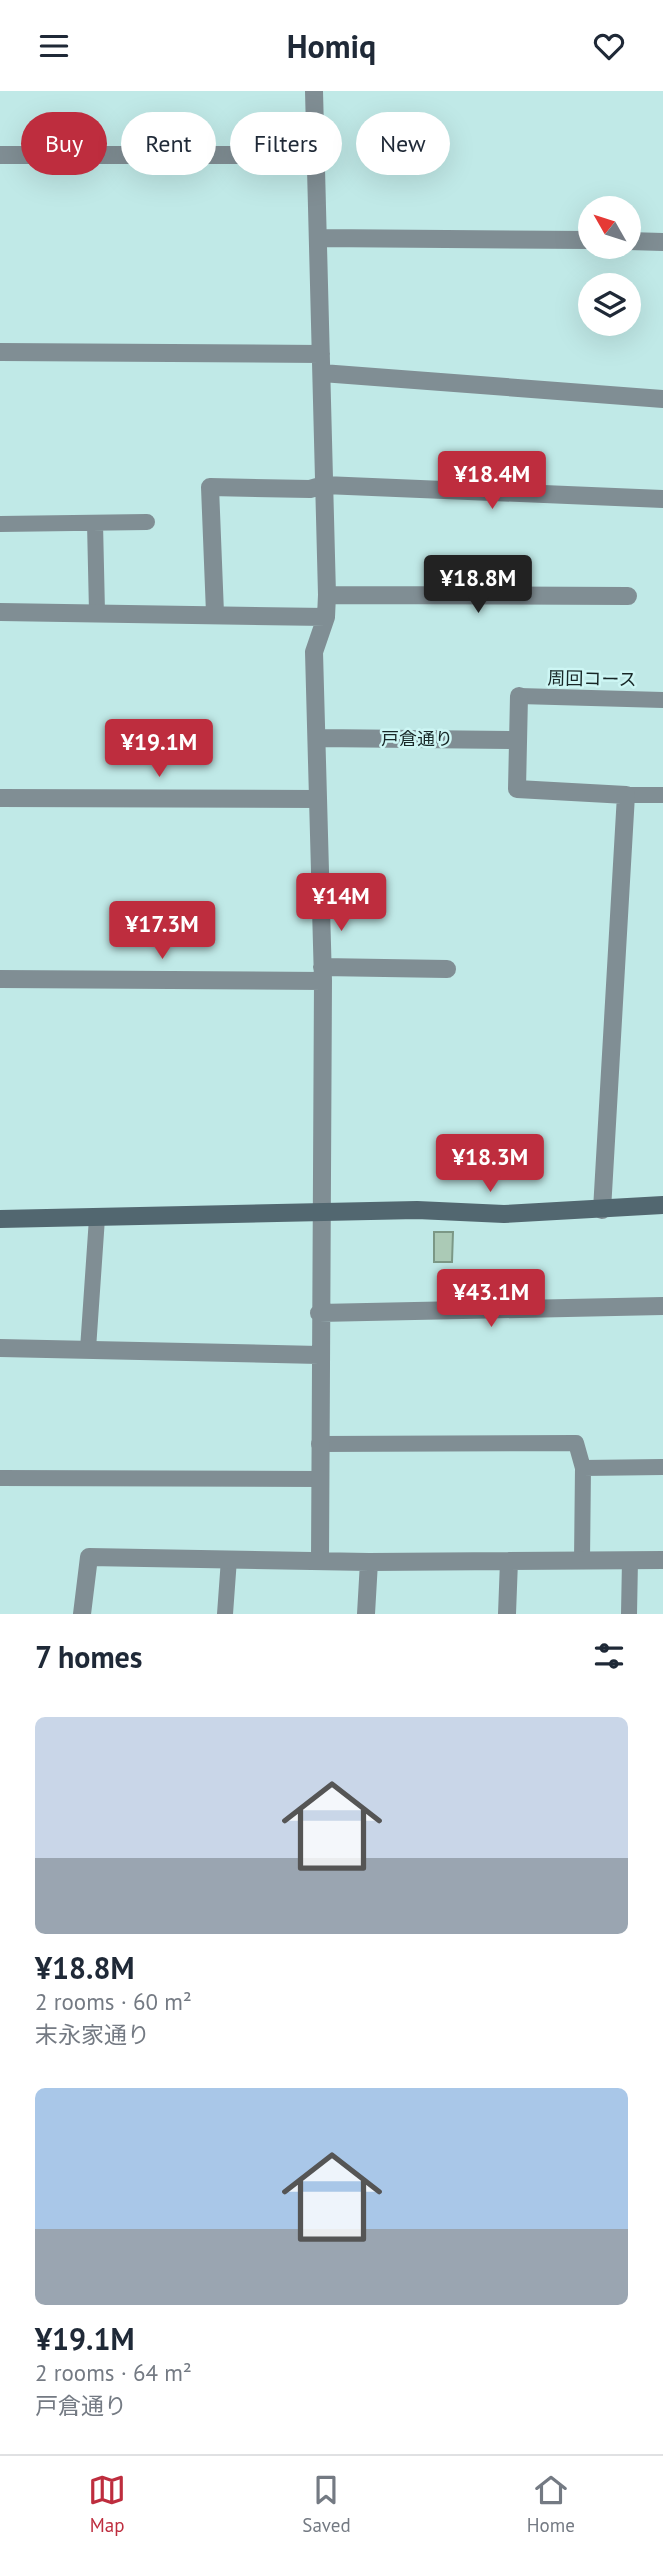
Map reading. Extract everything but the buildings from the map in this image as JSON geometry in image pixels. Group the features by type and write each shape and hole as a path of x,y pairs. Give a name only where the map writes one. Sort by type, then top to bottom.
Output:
{"street":[{"path":"314,91 315,112"},
{"path":"0,155 230,155"},
{"path":"316,175 327,595 326,617 313,652 318,738 323,974 319,1214 320,1560"},
{"path":"318,238 578,240"},
{"path":"641,241 663,242"},
{"path":"0,352 321,354"},
{"path":"322,373 663,399"},
{"path":"215,613 210,487 310,489 324,485 662,495"},
{"path":"327,595 628,596"},
{"path":"0,612 215,613 326,617"},
{"path":"519,696 517,789 626,795 602,1210"},
{"name":"戸倉通り","path":"318,738 517,740"},
{"path":"0,798 318,799"},
{"path":"0,979 323,974 447,969"},
{"path":"0,1219 417,1210 504,1214 663,1205"},
{"path":"319,1313 663,1306"},
{"path":"0,1348 319,1355"},
{"path":"82,1614 89,1557 369,1562 663,1560"},
{"path":"507,1614 509,1561"},
{"path":"366,1614 369,1562"}],"lane":[{"path":"0,524 147,522"},
{"path":"95,523 97,612"},
{"name":"周回コース","path":"519,696 663,700"},
{"path":"626,795 663,795"},
{"path":"88,1349 97,1218"},
{"path":"320,1444 576,1443 583,1468 582,1560"},
{"path":"583,1468 663,1467"},
{"path":"0,1478 320,1479"},
{"path":"225,1614 229,1559"},
{"path":"629,1614 631,1560"}]}
